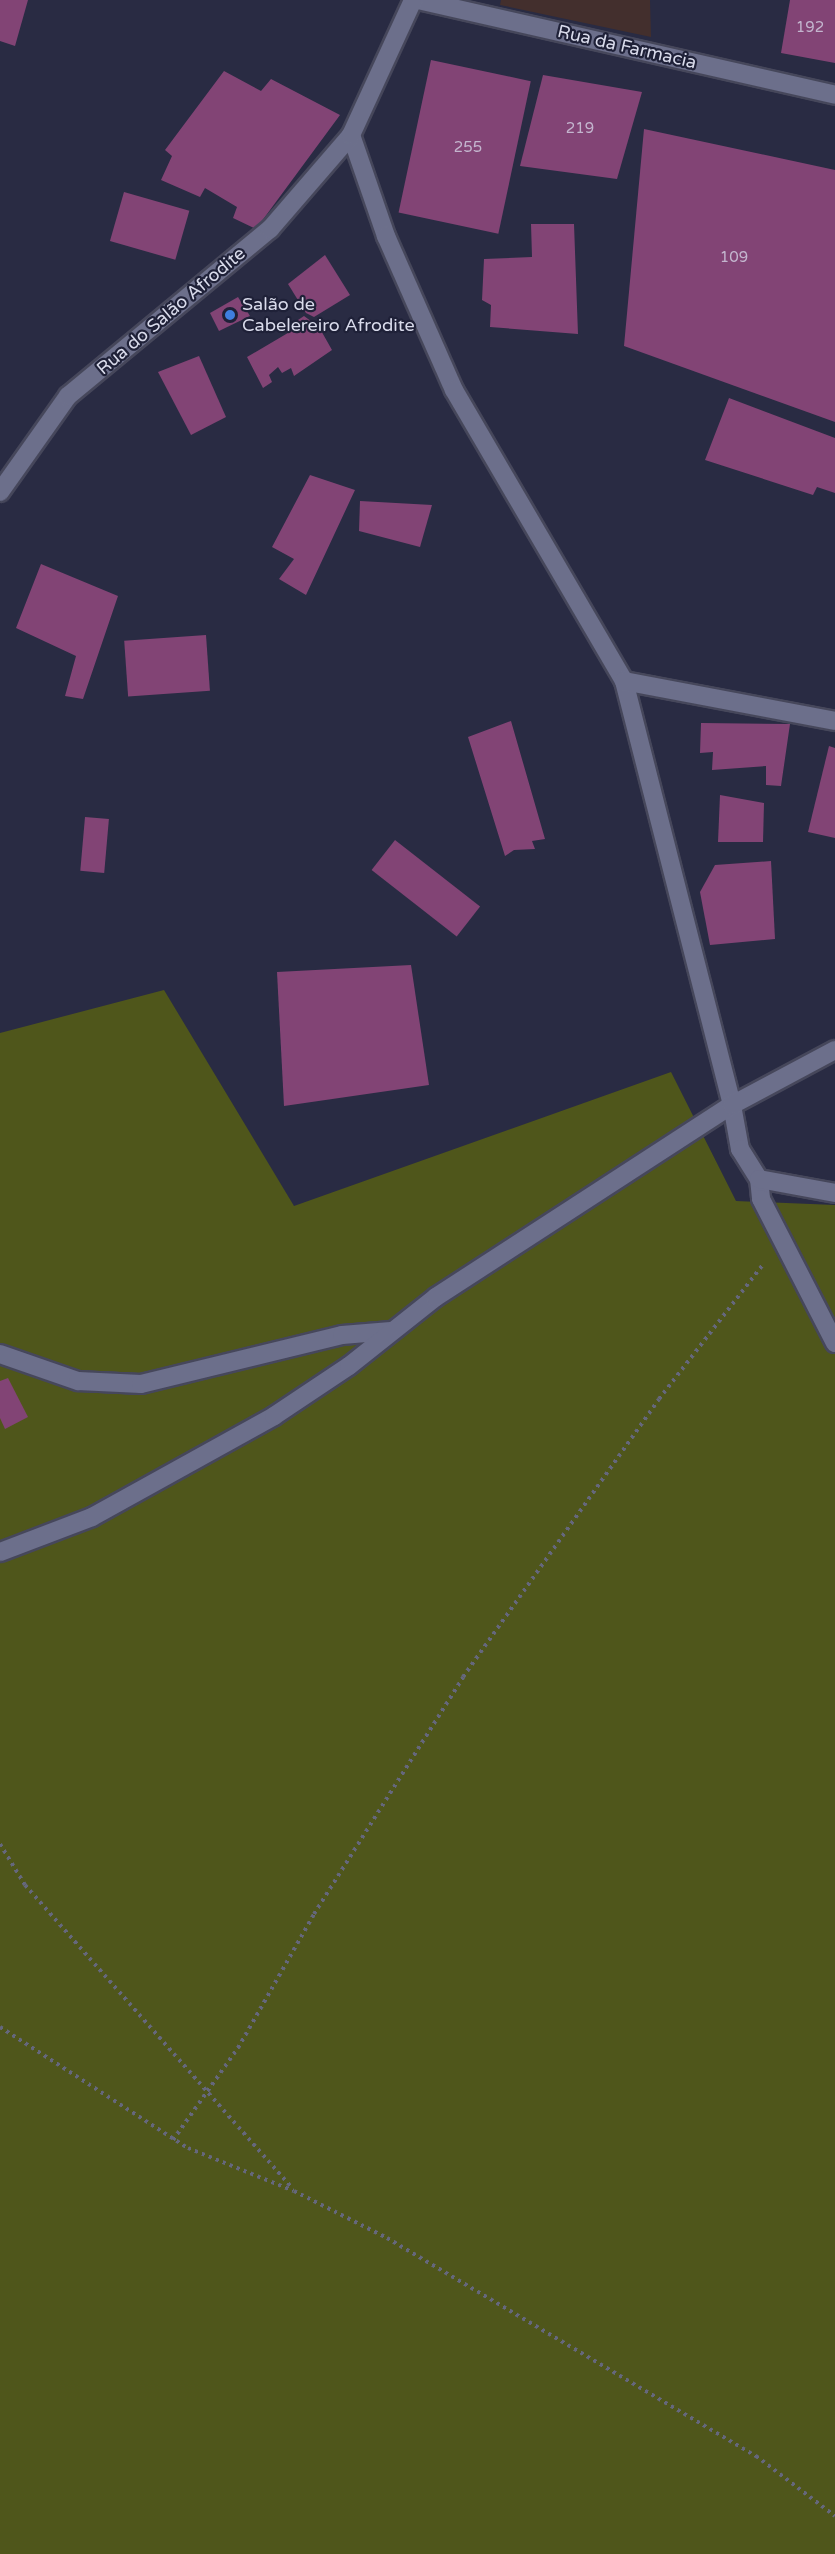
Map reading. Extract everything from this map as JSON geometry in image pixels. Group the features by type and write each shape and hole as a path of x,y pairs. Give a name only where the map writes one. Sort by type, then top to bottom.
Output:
{"street":[{"name":"Rua do Salão Afrodite","path":"0,492 68,396 270,229 351,135 413,0"},
{"name":"Rua da Farmacia","path":"418,0 835,95"},
{"path":"351,135 386,236 454,390 624,681 732,1105 740,1149 759,1179 761,1199 835,1343"},
{"path":"624,681 835,721"},
{"path":"0,1552 92,1516 306,1396 436,1297 732,1105 835,1050"},
{"path":"759,1179 835,1193"},
{"path":"0,1354 78,1381 141,1384 342,1335 391,1331"}],"path":[{"path":"173,2140 238,2048 314,1914 463,1677 659,1399 782,1240"},
{"path":"0,1844 25,1885 294,2191"},
{"path":"0,2027 173,2140 240,2172 294,2191 387,2238 756,2456 835,2516"}],"shaded area":[{"path":"501,0 650,0 651,37 500,5"}],"green space":[{"path":"164,990 294,1206 671,1072 736,1201 835,1205 835,2554 0,2554 0,1033"}],"building":[{"path":"0,0 28,0 15,46 0,41"},
{"path":"790,0 835,0 835,63 781,53"},
{"path":"431,60 531,81 498,234 399,213"},
{"path":"224,71 261,91 271,79 340,115 256,229 233,218 237,207 205,188 200,197 161,180 172,156 165,150"},
{"path":"543,75 642,92 617,179 520,166"},
{"path":"644,129 835,170 835,422 624,346"},
{"path":"124,192 189,211 175,260 110,241"},
{"path":"531,224 574,224 578,334 490,327 491,305 482,300 484,259 532,257"},
{"path":"325,255 350,295 314,317 306,313 288,284"},
{"name":"Salão de Cabelereiro Afrodite","path":"238,297 250,316 219,331 210,313"},
{"path":"304,316 319,327 332,350 294,376 291,368 282,373 278,367 269,375 272,382 263,388 247,357 298,327 298,320"},
{"path":"199,356 226,417 191,435 158,372"},
{"path":"729,398 835,438 835,493 817,487 813,495 705,460"},
{"path":"310,475 355,490 306,595 279,579 294,559 272,547"},
{"path":"360,501 432,505 420,547 359,531"},
{"path":"41,564 118,596 83,699 65,696 76,656 16,628"},
{"path":"206,635 210,691 128,697 124,641"},
{"path":"511,721 545,839 532,841 535,849 514,850 505,856 468,737"},
{"path":"701,723 790,724 781,786 766,785 766,766 712,770 713,752 700,753"},
{"path":"829,746 835,748 835,838 808,832"},
{"path":"720,795 764,803 763,842 718,842"},
{"path":"85,817 109,819 104,873 80,871"},
{"path":"395,840 480,906 457,936 372,870"},
{"path":"771,861 775,939 710,945 700,892 715,865"},
{"path":"411,965 429,1085 284,1106 277,972"},
{"path":"8,1378 28,1417 5,1429 0,1418 0,1381"}],"place":[{"name":"Salão de Cabelereiro Afrodite","path":"230,315"}]}
